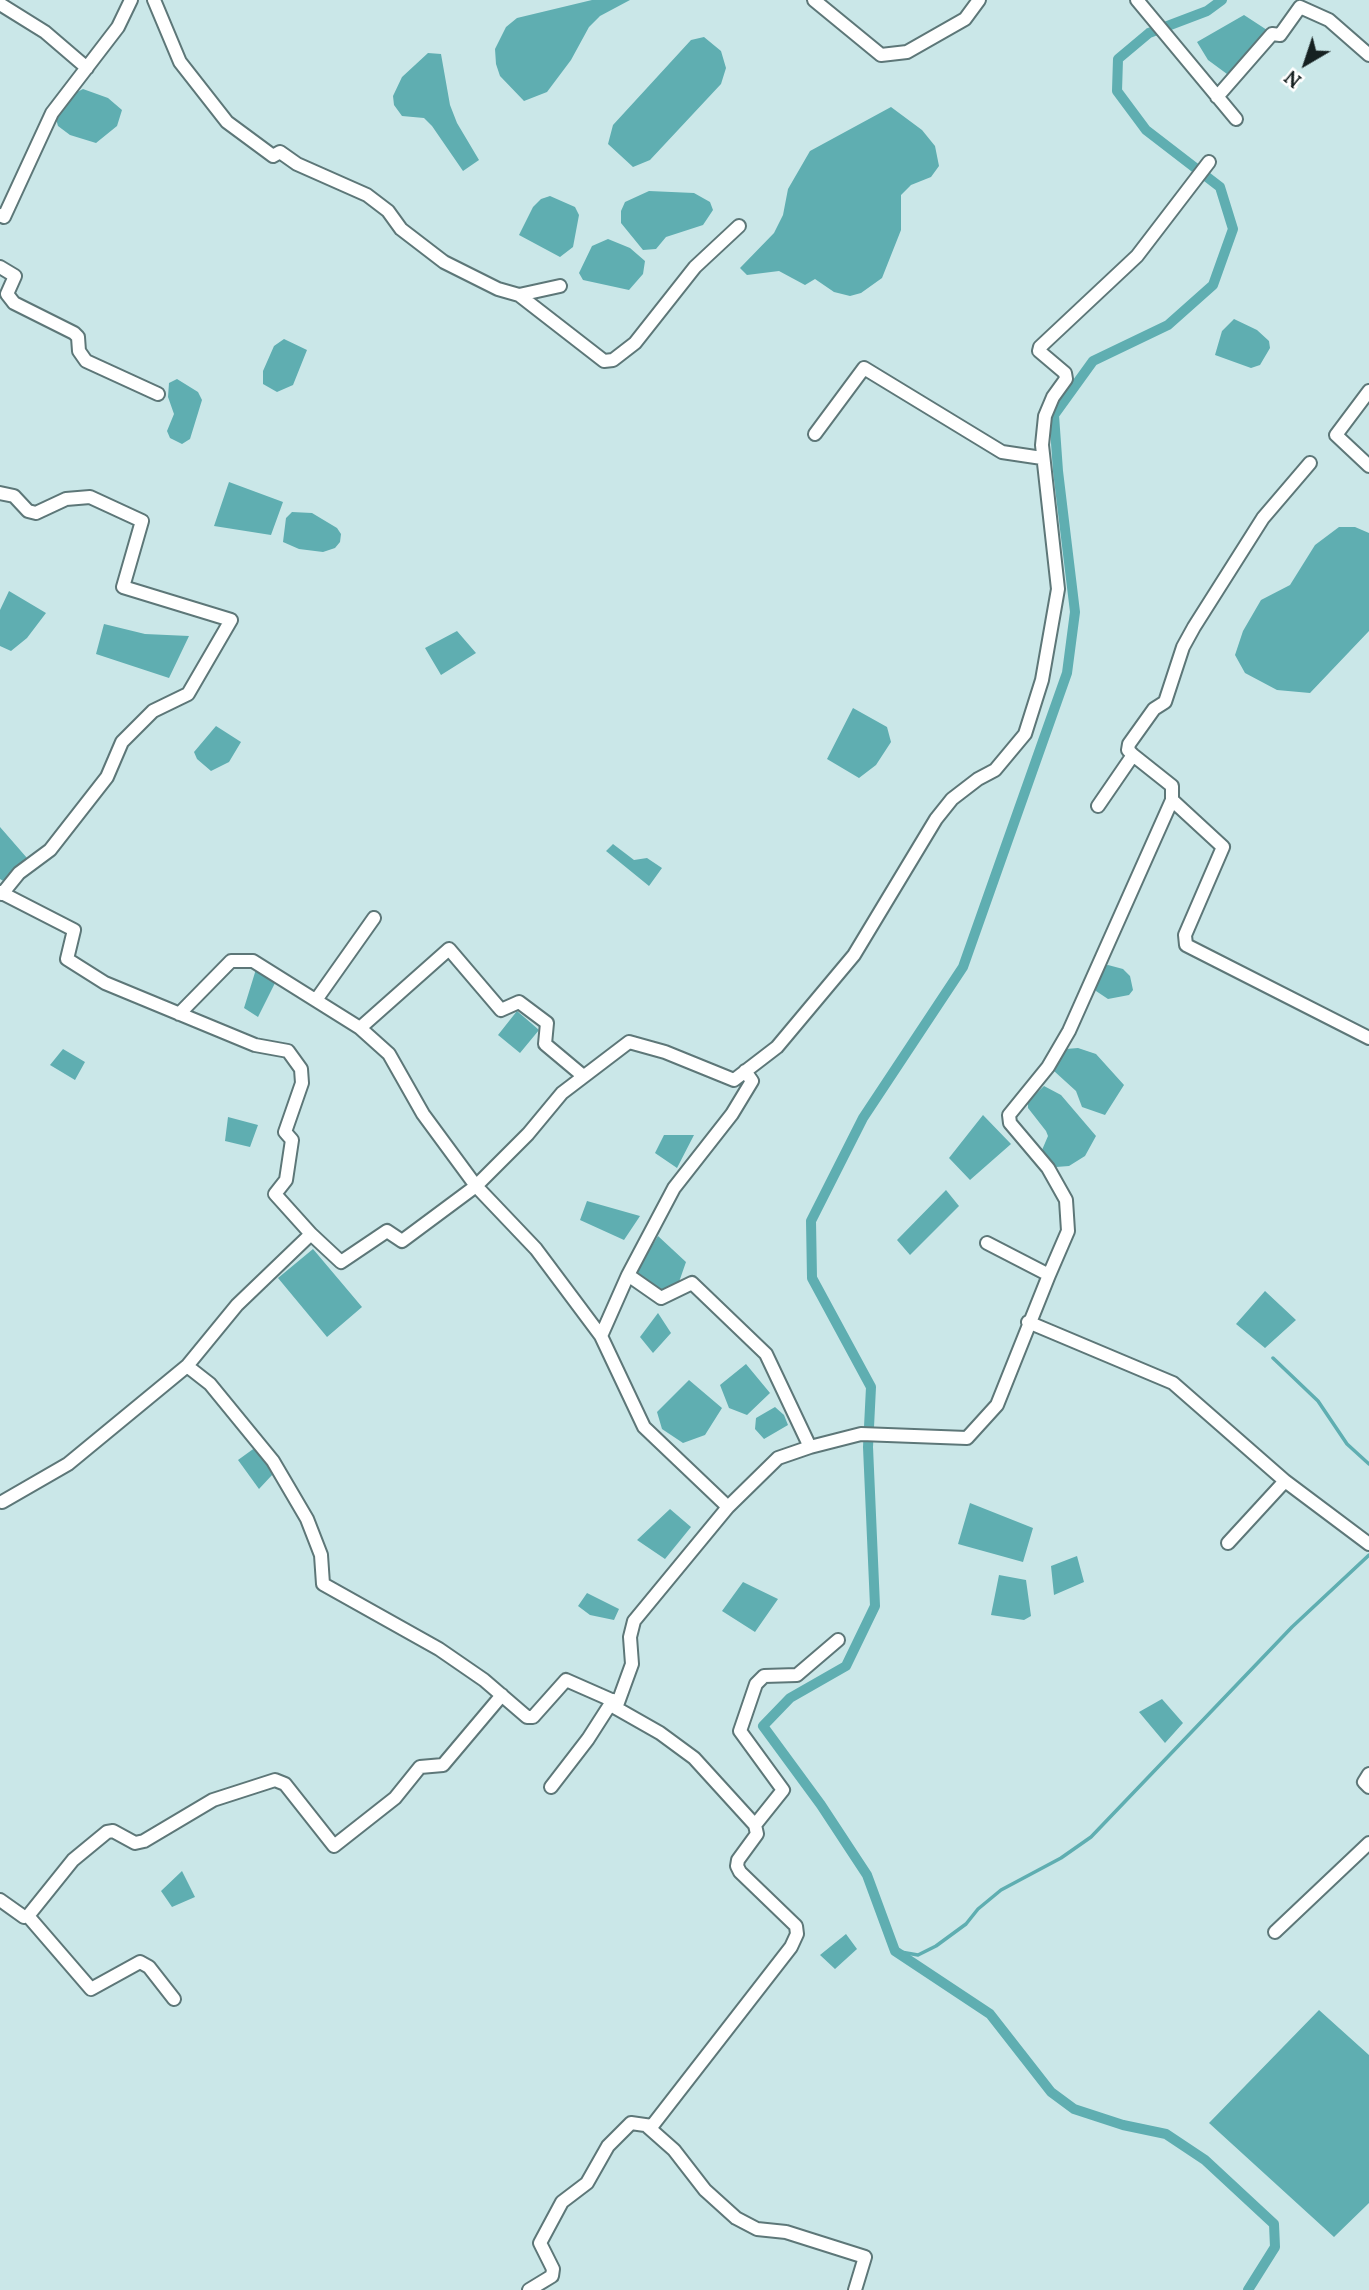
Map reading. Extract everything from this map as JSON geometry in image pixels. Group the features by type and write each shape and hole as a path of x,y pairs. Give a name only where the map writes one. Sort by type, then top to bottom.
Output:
{"street":[{"path":"0,215 4,217 52,113 118,27 131,0"},
{"path":"154,0 180,62 227,122 273,156 280,152 298,164 367,195 388,211 401,229 444,262 498,289 519,295 604,362 613,360 635,343 695,267 740,226"},
{"path":"814,0 881,55 908,52 965,19 979,0"},
{"path":"0,4 45,32 86,68"},
{"path":"1141,4 1236,119"},
{"path":"1217,96 1272,34 1280,35 1300,7 1329,20 1369,55"},
{"path":"0,493 14,496 29,511 36,513 66,499 90,497 142,521 124,587 232,620 188,694 153,711 122,741 107,776 50,850 19,873 1,893 74,930 67,959 105,984 255,1045 288,1051 301,1069 302,1083 285,1132 292,1140 286,1180 275,1194 341,1262 387,1231 402,1241 475,1186 582,1075 628,1042 665,1052 734,1080 777,1048 854,955 878,921 907,864 952,799 978,779 995,771 1025,734 1042,680 1058,589 1053,526 1042,458 1045,416 1052,397 1066,379 1065,373 1039,351 1040,347 1137,256 1206,164"},
{"path":"0,267 15,276 8,294 14,303 74,333 86,361 158,394"},
{"path":"519,295 560,286"},
{"path":"815,434 864,368 1002,452 1042,458"},
{"path":"1369,391 1336,435 1369,466"},
{"path":"551,1787 615,1701 632,1664 629,1637 634,1621 728,1507 778,1458 861,1434 967,1438 996,1405 1028,1322 1068,1231 1066,1200 1048,1168 1010,1123 1009,1115 1048,1067 1069,1031 1172,800 1172,786 1133,755 1128,750 1129,744 1154,709 1165,702 1183,647 1263,518 1310,463"},
{"path":"1098,806 1133,755"},
{"path":"1172,800 1223,848 1185,935 1186,945 1369,1038"},
{"path":"316,1000 374,918"},
{"path":"360,1028 449,949 501,1010 519,1002 547,1023 544,1042 582,1075"},
{"path":"179,1014 231,961 253,961 360,1028 389,1054 423,1114 475,1186 536,1249 601,1336 644,1427 728,1507"},
{"path":"601,1336 628,1275 674,1188 732,1114 752,1081 745,1071"},
{"path":"1,1502 68,1464 187,1366 237,1305 311,1234"},
{"path":"987,1243 1049,1275"},
{"path":"628,1275 661,1298 692,1283 766,1354 810,1447"},
{"path":"1028,1322 1173,1383 1285,1481 1369,1544"},
{"path":"187,1366 209,1384 273,1461 307,1520 321,1555 323,1584 439,1649 502,1695 527,1717 533,1717 566,1680 615,1701"},
{"path":"1228,1543 1285,1481"},
{"path":"755,1825 783,1790 740,1731 756,1684 764,1676 797,1675 838,1640"},
{"path":"28,1916 73,1860 107,1832 113,1831 135,1843 144,1841 213,1800 275,1780 285,1784 334,1846 395,1798 420,1767 443,1765 502,1695"},
{"path":"615,1701 618,1711 660,1732 694,1758 755,1825 757,1834 738,1860 737,1866 796,1926 797,1934 791,1947 709,2054 652,2126 648,2127"},
{"path":"1369,1774 1364,1782 1369,1787"},
{"path":"1275,1932 1369,1843"},
{"path":"0,1899 24,1917 28,1916 91,1989 140,1962 145,1962 174,1999"},
{"path":"529,2290 552,2276 553,2270 540,2243 562,2202 587,2183 608,2146 631,2123 648,2127 674,2150 705,2190 736,2218 757,2229 786,2232 864,2257 855,2290"}],"shaded area":[{"path":"592,0 630,0 600,16 589,27 571,60 547,92 524,101 500,76 496,64 495,49 506,27 517,18"},
{"path":"1244,15 1267,30 1267,36 1227,74 1208,60 1197,42"},
{"path":"704,37 721,51 726,68 721,84 650,160 633,167 608,144 613,125 691,40"},
{"path":"428,53 441,54 450,105 457,123 479,160 463,171 424,118 402,116 394,105 393,96 402,77"},
{"path":"83,89 108,98 122,110 117,126 96,143 70,135 58,126 56,119 75,93"},
{"path":"891,107 922,130 935,146 939,166 931,177 911,185 901,195 901,230 882,278 861,293 850,296 834,292 815,279 805,285 779,271 747,275 740,268 774,233 783,215 788,189 810,151"},
{"path":"649,191 694,193 710,202 713,210 703,225 666,237 656,249 643,250 621,223 621,211 625,202"},
{"path":"550,196 575,207 579,215 573,247 560,257 519,235 533,207 541,199"},
{"path":"608,239 630,248 645,261 643,274 629,290 583,280 579,273 592,246"},
{"path":"1234,319 1257,330 1269,341 1270,348 1260,365 1251,368 1215,355 1222,331"},
{"path":"284,339 307,350 293,385 277,392 263,384 263,371 274,346"},
{"path":"177,379 198,392 202,400 190,439 182,444 170,438 167,431 174,414 168,397 169,383"},
{"path":"229,482 283,502 271,535 214,526"},
{"path":"292,512 312,513 337,528 341,534 340,542 335,548 323,552 299,549 283,542 286,518"},
{"path":"1339,527 1355,527 1369,533 1369,631 1310,693 1277,690 1245,673 1235,655 1243,631 1261,600 1290,585 1315,545"},
{"path":"9,591 46,613 27,638 11,651 0,646 0,610"},
{"path":"104,624 145,634 189,636 169,678 96,654"},
{"path":"457,631 476,653 441,675 425,648"},
{"path":"853,708 887,727 891,742 876,765 859,778 827,759"},
{"path":"216,726 241,742 229,762 211,771 197,759 194,752"},
{"path":"0,827 27,858 5,882 0,879"},
{"path":"613,844 634,860 647,858 662,868 649,886 606,851"},
{"path":"257,966 278,977 258,1017 244,1008"},
{"path":"1103,966 1123,969 1130,976 1133,990 1129,995 1108,999 1096,991 1093,980"},
{"path":"517,1011 539,1030 520,1053 498,1035"},
{"path":"1078,1048 1096,1054 1124,1085 1105,1115 1082,1107 1076,1091 1054,1071 1053,1066 1066,1049"},
{"path":"63,1049 85,1062 75,1080 50,1065"},
{"path":"1044,1086 1061,1095 1096,1136 1085,1156 1069,1166 1056,1167 1044,1157 1042,1150 1048,1136 1028,1108 1028,1101"},
{"path":"983,1115 1011,1144 970,1180 949,1158"},
{"path":"228,1117 258,1125 250,1147 225,1141"},
{"path":"664,1135 694,1135 677,1168 655,1153"},
{"path":"946,1190 959,1206 910,1255 897,1240"},
{"path":"587,1201 640,1216 624,1240 580,1220"},
{"path":"658,1236 686,1262 679,1282 663,1291 635,1273"},
{"path":"313,1249 362,1307 327,1337 278,1278"},
{"path":"1265,1291 1296,1320 1265,1348 1236,1324"},
{"path":"658,1313 671,1333 653,1353 640,1337"},
{"path":"746,1364 770,1393 747,1415 729,1408 720,1385"},
{"path":"689,1380 722,1408 705,1435 683,1443 662,1429 657,1412"},
{"path":"775,1407 784,1415 788,1425 764,1439 755,1429 756,1418"},
{"path":"256,1447 273,1474 259,1489 238,1460"},
{"path":"970,1503 1033,1528 1023,1562 958,1544"},
{"path":"670,1509 691,1527 665,1559 637,1540"},
{"path":"1077,1556 1084,1582 1054,1595 1051,1566"},
{"path":"999,1575 1026,1580 1031,1616 1024,1620 991,1615"},
{"path":"743,1582 778,1599 755,1632 722,1611"},
{"path":"587,1593 619,1609 614,1620 590,1615 578,1606"},
{"path":"1162,1699 1183,1723 1165,1743 1139,1712"},
{"path":"182,1871 195,1897 172,1907 161,1891"},
{"path":"846,1934 857,1949 835,1969 820,1955"},
{"path":"1319,2010 1369,2055 1369,2203 1334,2237 1209,2123"}],"waterway":[{"path":"1222,0 1207,11 1149,33 1118,59 1117,91 1146,130 1220,187 1233,229 1213,285 1168,325 1093,361 1054,415 1075,612 1067,673 963,967 863,1118 811,1221 812,1278 871,1387 868,1447 875,1606 846,1666 790,1698 763,1726 821,1805 867,1875 895,1951 990,2014 1051,2092 1074,2109 1123,2125 1166,2134 1205,2160 1274,2224 1275,2247 1248,2290"},
{"path":"1273,1358 1318,1401 1347,1444 1369,1464"},
{"path":"895,1951 918,1955 936,1946 966,1924 978,1909 1001,1890 1061,1858 1091,1837 1292,1627 1369,1555"}]}
